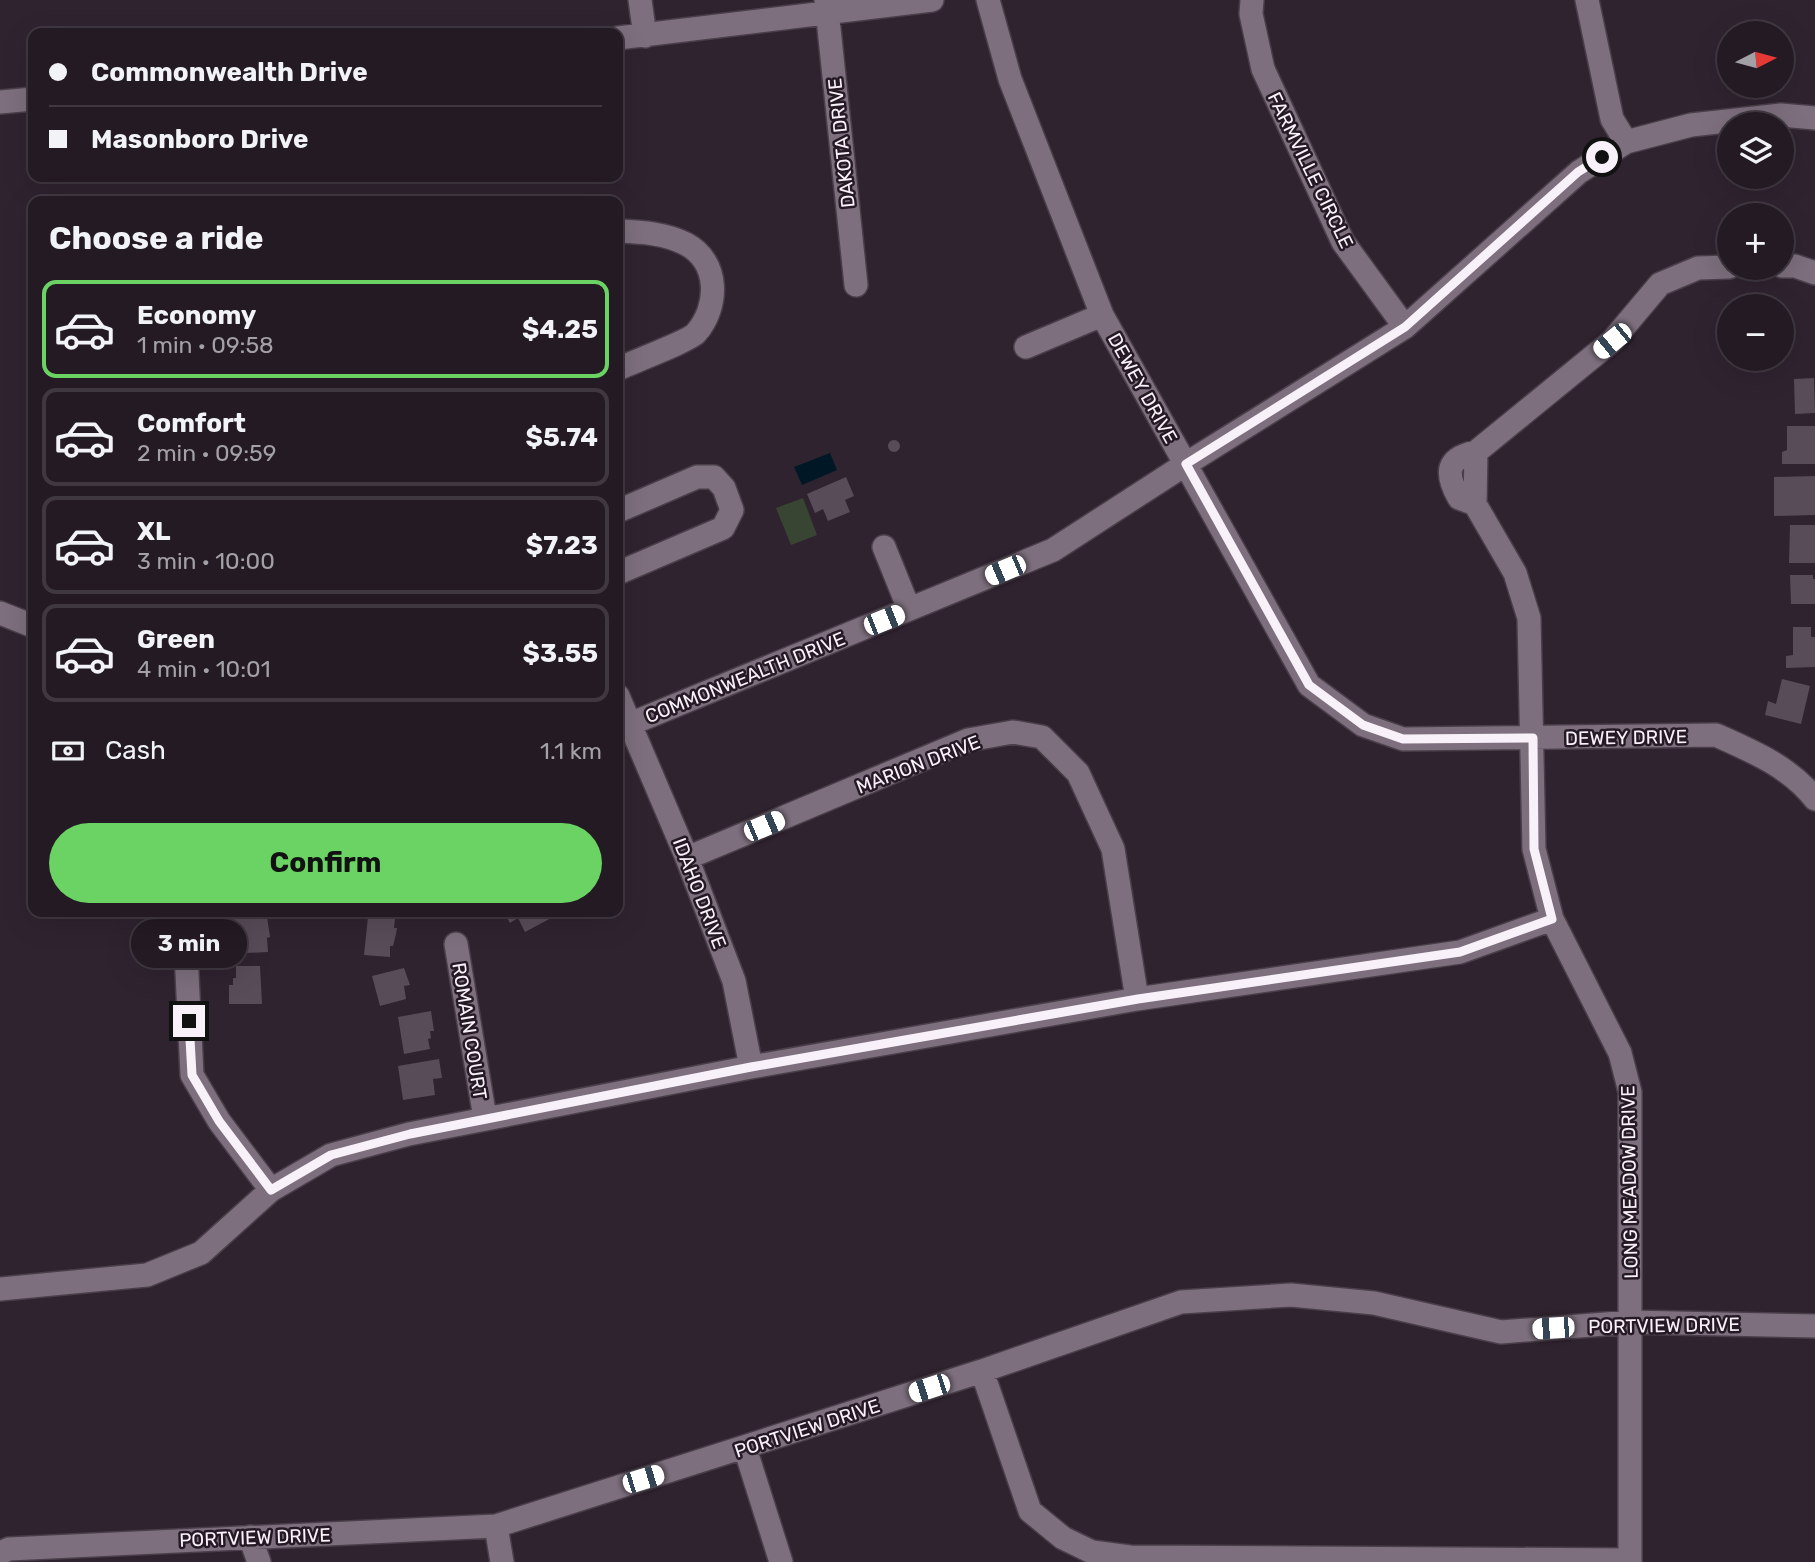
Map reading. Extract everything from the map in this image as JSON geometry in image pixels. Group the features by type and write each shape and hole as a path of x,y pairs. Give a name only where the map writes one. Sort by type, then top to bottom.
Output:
{"street":[{"path":"640,0 645,36"},
{"path":"623,38 827,7 932,0"},
{"name":"DEWEY DRIVE","path":"988,0 1010,79 1102,315 1309,685 1363,725 1403,739 1716,736 1762,756 1811,784"},
{"name":"FARMVILLE CIRCLE","path":"1252,0 1251,14 1263,69 1343,242 1405,327"},
{"path":"1587,0 1612,119 1626,142"},
{"name":"DAKOTA DRIVE","path":"827,7 856,285"},
{"path":"0,102 28,99"},
{"name":"COMMONWEALTH DRIVE","path":"623,727 1053,550 1405,327 1578,172 1626,142 1690,125 1781,115 1815,118"},
{"path":"623,231 650,232 688,244 706,263 713,286 712,309 695,335 623,367"},
{"path":"1794,266 1814,271"},
{"name":"LONG MEADOW DRIVE","path":"1630,1561 1630,1092 1620,1053 1552,919 1534,849 1530,618 1515,573 1475,504 1476,452 1612,341 1660,284 1698,268 1717,267"},
{"path":"1026,347 1102,315"},
{"path":"623,509 697,477 714,477 724,488 732,510 723,528 623,571"},
{"path":"884,547 909,609"},
{"path":"0,613 28,624"},
{"name":"IDAHO DRIVE","path":"623,727 687,859 734,981 751,1067"},
{"name":"MARION DRIVE","path":"687,859 968,740 1013,732 1042,737 1078,773 1113,849 1138,999"},
{"path":"184,917 192,1075 219,1121 271,1190"},
{"path":"0,1289 147,1275 201,1254 271,1190 331,1155 410,1134 751,1067 1138,999 1460,952 1552,919"},
{"name":"ROMAIN COURT","path":"456,944 485,1118"},
{"name":"PORTVIEW DRIVE","path":"0,1553 9,1549 496,1526 982,1371 1181,1302 1291,1295 1374,1303 1501,1332 1631,1322 1815,1326"},
{"path":"982,1371 1030,1511 1063,1538 1092,1552 1130,1557 1630,1561"},
{"path":"745,1448 781,1562"},
{"path":"496,1526 502,1562"},
{"path":"250,1537 259,1562"}],"green space":[{"path":"803,498 817,535 791,545 776,508"}],"water":[{"path":"830,453 837,470 802,485 794,467"}],"building":[{"path":"1814,378 1815,413 1795,414 1794,379"},
{"path":"1787,426 1815,426 1815,464 1782,464 1782,452 1787,450"},
{"path":"894,440 900,446 894,452 888,446"},
{"path":"1815,476 1815,515 1774,516 1774,477"},
{"path":"846,477 854,496 845,500 850,512 828,521 823,509 815,513 807,494"},
{"path":"1790,525 1815,525 1815,563 1789,563"},
{"path":"1790,575 1813,575 1815,604 1791,604"},
{"path":"1793,627 1811,627 1811,637 1815,637 1815,667 1786,668 1786,656 1793,655"},
{"path":"1782,679 1810,686 1801,724 1765,715 1768,701 1776,704"},
{"path":"267,917 270,937 267,938 268,952 228,954 227,935 233,935 232,919"},
{"path":"368,917 395,919 394,928 397,928 393,946 390,946 390,957 364,955"},
{"path":"507,917 553,917 525,932 518,918 510,923"},
{"path":"236,966 260,966 262,1004 229,1004 229,985 233,985 233,978 236,978"},
{"path":"404,968 410,985 404,986 406,999 380,1006 372,976"},
{"path":"431,1011 434,1031 430,1031 431,1038 428,1039 430,1049 404,1054 398,1017"},
{"path":"439,1059 442,1078 433,1079 435,1095 403,1100 398,1066"}],"route":[{"path":"189,1021 192,1075 219,1121 271,1190 331,1155 485,1118 751,1067 1138,999 1460,952 1552,919 1534,849 1533,738 1403,739 1363,725 1309,685 1186,464 1405,327 1578,172 1602,157"}]}
